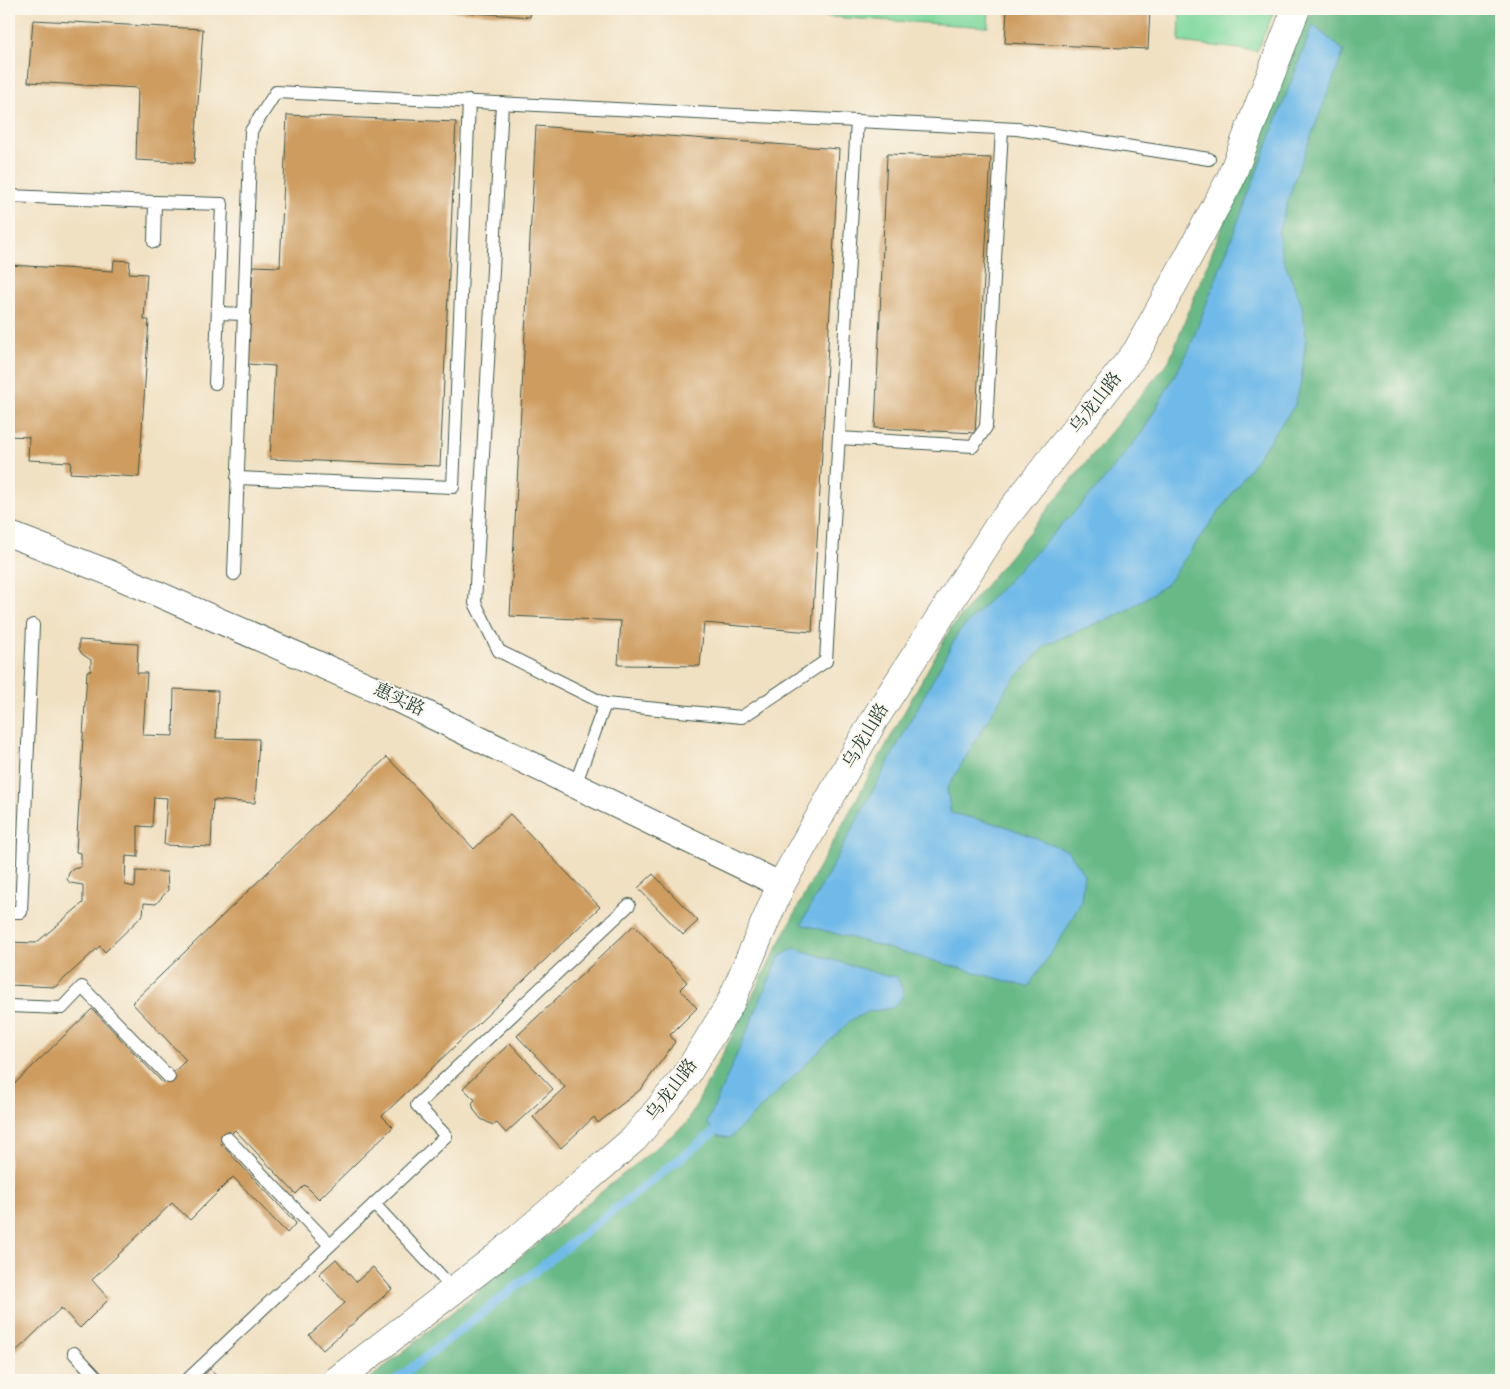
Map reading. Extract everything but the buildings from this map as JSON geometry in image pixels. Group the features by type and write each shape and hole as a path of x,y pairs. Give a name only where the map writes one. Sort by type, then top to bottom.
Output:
{"street":[{"name":"乌龙山路","path":"337,1380 498,1256 634,1140 679,1084 730,1004 780,885 874,720 997,528 1137,351 1230,180 1296,9"},
{"name":"惠实路","path":"9,534 110,573 380,691 780,885"}],"lane":[{"path":"234,574 252,131 276,92 1002,129 1027,131 1209,159"},
{"path":"237,478 453,487 469,101"},
{"path":"502,103 475,603 499,651 605,704 742,717 826,661 857,121"},
{"path":"839,438 973,446 986,427 1002,129"},
{"path":"9,196 222,204 215,383"},
{"path":"154,242 155,202"},
{"path":"218,313 244,314"},
{"path":"9,912 21,912 33,625"},
{"path":"575,785 605,704"},
{"path":"187,1380 446,1136 417,1105 629,905"},
{"path":"9,1006 62,1008 82,987 169,1077"},
{"path":"227,1138 330,1245"},
{"path":"374,1204 454,1290"},
{"path":"74,1353 99,1380"}],"green space":[{"path":"705,9 989,9 988,27"},
{"path":"1180,9 1275,9 1257,51 1179,42"},
{"path":"1314,9 1501,9 1501,1380 368,1380 687,1123 812,880 950,629 1169,361 1300,30"}],"water":[{"path":"1313,25 1344,51 1295,178 1278,234 1283,259 1302,305 1306,338 1301,382 1295,405 1167,584 1126,611 1047,644 1008,686 947,789 951,813 1005,826 1069,851 1084,874 1081,901 1065,932 1028,987 801,924 958,633 1098,487 1143,431 1188,352"},
{"path":"794,948 886,976 896,976 903,990 902,998 892,1008 868,1012 851,1020 730,1138 718,1136 707,1123 779,957"}],"waterway":[{"path":"396,1380 714,1132"}]}
